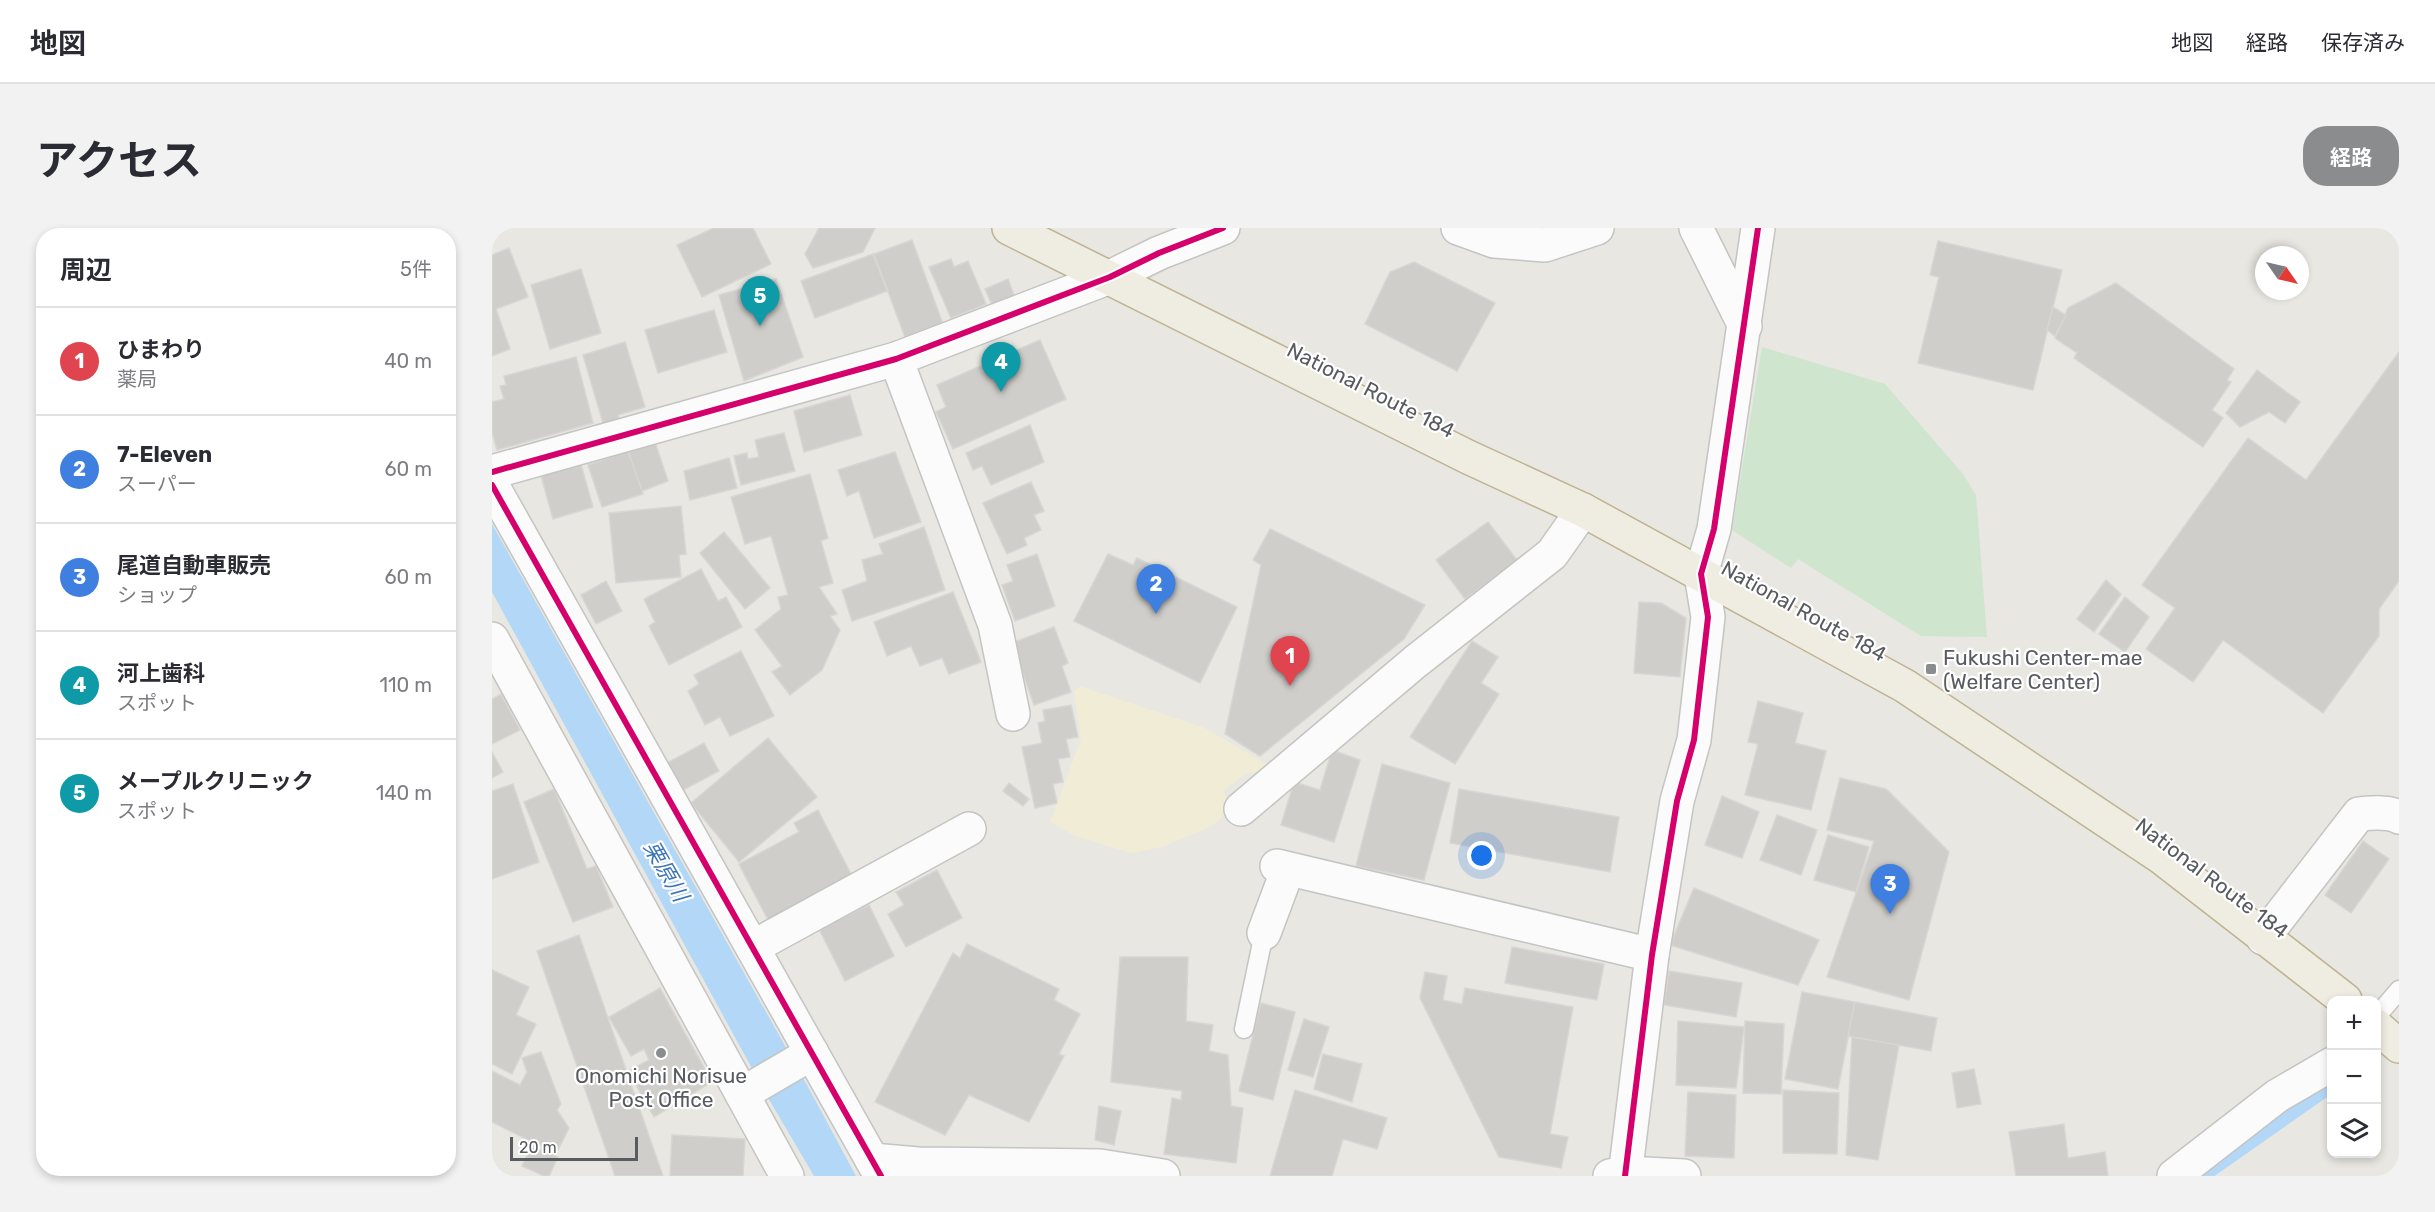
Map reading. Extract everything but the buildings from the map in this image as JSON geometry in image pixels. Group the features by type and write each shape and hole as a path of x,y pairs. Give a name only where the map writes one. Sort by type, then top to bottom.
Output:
{"highway":[{"name":"National Route 184","path":"1010,228 1459,453 1583,510 1905,686 2161,857 2340,996"}],"street":[{"path":"492,472 896,359 1110,277 1223,228"},
{"path":"1458,228 1494,241 1545,245 1597,228"},
{"path":"1696,228 1745,326"},
{"path":"1684,1176 1620,1175 1677,801 1694,740 1708,617 1701,574 1714,530 1758,228"},
{"path":"896,359 995,625 1013,714"},
{"path":"492,485 753,947 806,1056 877,1168 918,1164 1100,1166 1162,1176"},
{"path":"1241,809 1415,662 1552,554 1583,510"},
{"path":"492,639 747,1090 787,1176"},
{"path":"2263,938 2359,814 2376,813 2399,817"},
{"path":"753,947 969,828"},
{"path":"1264,933 1282,868 1652,955"},
{"path":"747,1090 806,1056"},
{"path":"2174,1176 2277,1096 2327,1066"}],"lane":[{"path":"1244,1029 1264,933"},
{"path":"2387,1035 2399,990"}],"green space":[{"path":"1762,347 1885,384 1963,474 1976,495 1987,637 1921,636 1798,559 1791,568 1732,530"}],"sand":[{"path":"1080,686 1205,728 1270,766 1262,772 1247,773 1223,791 1236,805 1212,826 1162,847 1131,853 1075,836 1050,822 1081,739 1074,692"}],"water":[{"name":"栗原川","path":"492,524 856,1176 814,1176 767,1096 492,592"}],"waterway":[{"path":"2204,1176 2327,1090"}],"cycle path":[{"path":"492,472 896,359 1110,277 1159,253 1223,228"},
{"path":"1625,1176 1652,955 1677,801 1694,740 1708,617 1701,574 1714,529 1758,228"},
{"path":"492,485 881,1176"}],"place":[{"name":"メープルクリニック","path":"760,326"},
{"name":"河上歯科","path":"1001,392"},
{"name":"7-Eleven","path":"1156,614"},
{"name":"Fukushi Center-mae (Welfare Center)","path":"1931,669"},
{"name":"ひまわり","path":"1290,686"},
{"name":"尾道自動車販売","path":"1890,914"},
{"name":"Onomichi Norisue Post Office","path":"661,1053"}]}
